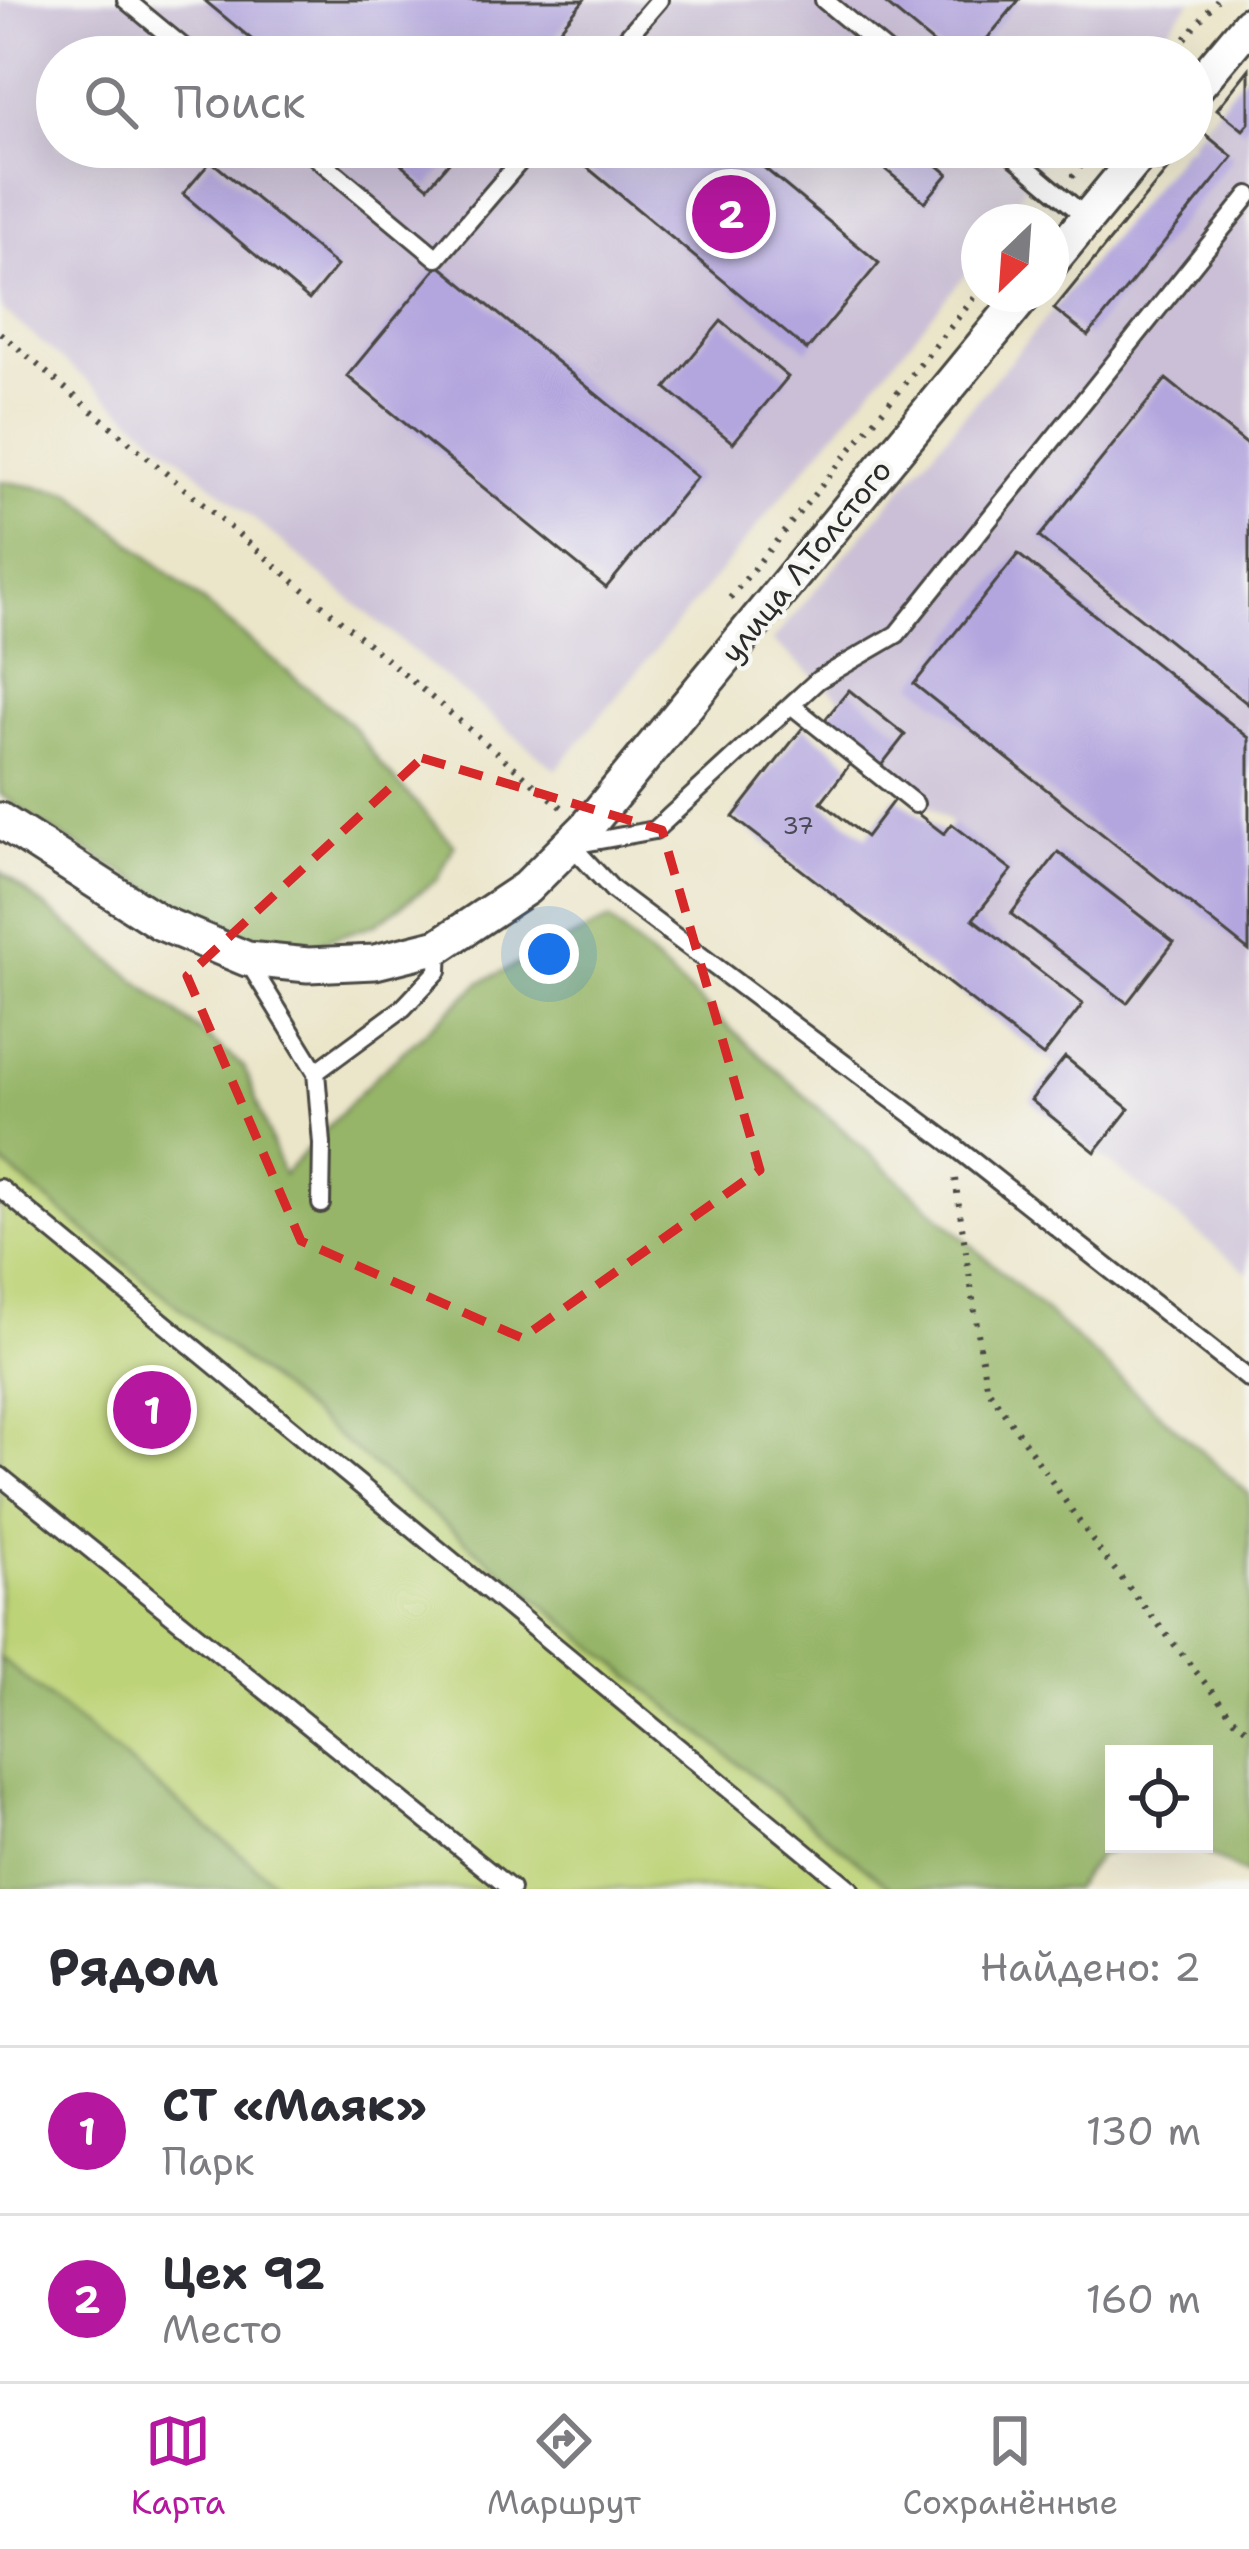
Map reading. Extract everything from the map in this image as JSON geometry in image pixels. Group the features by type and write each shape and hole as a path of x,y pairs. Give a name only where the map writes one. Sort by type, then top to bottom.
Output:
{"street":[{"path":"1213,67 1249,24"},
{"path":"1069,240 1129,168"},
{"name":"улица Л.Толстого","path":"0,820 161,923 247,959 308,965 375,962 439,946 526,888 579,836 1009,312"}],"lane":[{"path":"127,0 170,36"},
{"path":"628,36 658,0"},
{"path":"824,0 868,36"},
{"path":"329,168 437,258 514,168"},
{"path":"1028,168 1087,218"},
{"path":"1249,195 897,634 818,680 655,830 579,836 613,890 950,1143 1249,1379"},
{"path":"791,705 915,804"},
{"path":"316,1072 403,1008 438,970 439,946"},
{"path":"247,959 316,1072 321,1204"},
{"path":"0,1188 850,1889"},
{"path":"0,1476 511,1889"}],"path":[{"path":"1187,36 1216,0"},
{"path":"725,604 963,312"},
{"path":"0,333 579,836"},
{"path":"950,1143 986,1386 1099,1550 1233,1718 1249,1731"}],"highlighted area":[{"path":"422,758 662,830 760,1170 522,1338 301,1241 187,976"}],"shaded area":[{"path":"0,0 1192,0 1162,36 36,36 36,168 1034,168 1016,204 961,204 961,280 556,770 0,308"},
{"path":"1249,69 1249,1274 1031,1100 1056,1066 874,926 952,824 823,722 841,699 772,641 1051,312 1069,312 1069,291 1169,168 1213,168 1213,114"}],"green space":[{"path":"0,481 71,493 352,725 381,765 454,845 438,879 376,924 314,944 225,933 41,824 0,794"},
{"path":"0,871 244,1067 283,1175 376,1076 481,982 609,920 1249,1494 1249,1876 1206,1853 1213,1853 1213,1745 1105,1745 1105,1853 1073,1889 892,1889 0,1161"},
{"path":"0,1161 892,1889 283,1889 0,1658"},
{"path":"0,1658 283,1889 0,1889"}],"building":[{"path":"204,0 584,0 554,36 248,36"},
{"path":"881,0 1019,0 989,36 925,36"},
{"path":"1249,69 1249,123 1243,130 1217,109"},
{"path":"1213,141 1233,157 1088,336 1058,312 1069,312 1069,291 1169,168 1213,168"},
{"path":"205,168 219,168 337,266 309,300 183,194"},
{"path":"406,168 444,168 428,187"},
{"path":"588,168 764,168 879,263 807,350"},
{"path":"884,168 941,168 948,174 925,202"},
{"path":"439,265 697,477 606,588 347,376"},
{"path":"721,321 788,377 733,443 666,388"},
{"path":"1166,379 1249,446 1249,705 1039,537"},
{"path":"1018,554 1249,738 1249,951 914,684"},
{"path":"849,690 905,735 880,767 823,722"},
{"path":"804,726 851,763 821,802 866,837 896,797 944,834 952,824 1012,870 973,919 1083,1004 1043,1056 733,817"},
{"path":"1058,852 1174,942 1127,1003 1011,914"},
{"path":"1065,1057 1129,1109 1095,1152 1031,1100"}],"place":[{"name":"Цех 92","path":"731,214"},
{"name":"СТ «Маяк»","path":"152,1410"}]}
